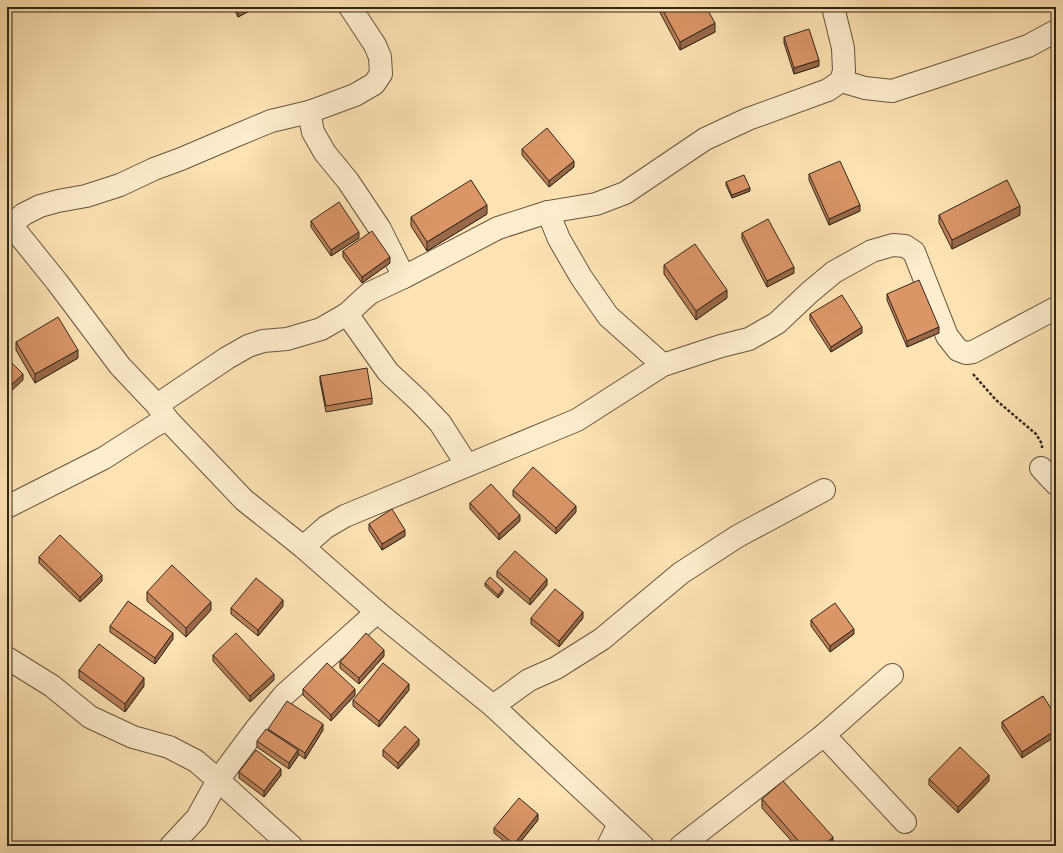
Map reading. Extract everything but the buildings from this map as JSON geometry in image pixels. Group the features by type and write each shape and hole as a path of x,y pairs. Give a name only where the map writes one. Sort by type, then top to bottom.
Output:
{"street":[{"path":"350,7 375,45 380,57 381,74 374,84 355,96 309,112 271,122 154,169 120,185 86,196 40,206 9,222 57,282 120,366 244,500 303,547 377,612 493,706 642,846"},
{"path":"7,507 104,458 154,426 162,412 227,358 248,346 263,341 287,339 321,329 347,314 370,293 498,228 548,212 596,204 625,193 706,139 748,120 828,90 841,81 844,71 843,48 833,7"},
{"path":"841,81 865,88 892,91 1028,46 1056,31"},
{"path":"309,112 313,132 325,152 348,181 380,229 404,277"},
{"path":"548,212 562,245 581,277 608,316 663,365"},
{"path":"303,547 326,527 345,516 577,420 663,365 721,346 749,339 777,323 834,272 872,251 893,245 905,246 914,252 947,336 958,350 966,354 973,352 1056,308"},
{"path":"347,314 388,372 440,423 468,465"},
{"path":"1041,468 1056,484"},
{"path":"493,706 529,680 556,668 602,639 682,573 738,536 824,490"},
{"path":"171,846 197,818 218,780 256,729 284,695 377,612"},
{"path":"7,658 52,686 90,717 133,737 169,747 196,761 291,846"},
{"path":"680,846 824,735 892,675"},
{"path":"824,735 905,822"},
{"path":"608,846 619,824"}],"path":[{"path":"966,354 965,361 974,376 996,400 1036,434 1042,444 1043,453 1041,468"}]}
